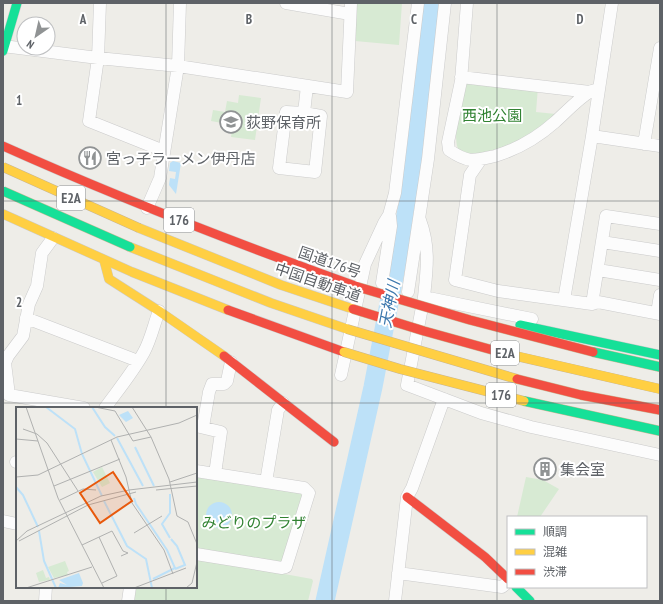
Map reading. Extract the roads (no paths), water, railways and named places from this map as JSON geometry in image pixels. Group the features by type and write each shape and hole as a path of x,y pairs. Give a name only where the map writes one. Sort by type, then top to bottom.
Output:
{"main road":[{"path":"4,48 17,3"},
{"name":"国道176号","path":"3,146 147,208 267,255 358,287 430,310 536,339 660,367"},
{"name":"中国自動車道","path":"3,168 139,228 282,285 353,309 424,331 530,360 660,389"},
{"name":"E2A","path":"3,191 130,247 264,301 347,330 420,352 525,380 588,396 660,410"},
{"name":"176","path":"3,214 104,260 265,325 344,352 400,369 523,401 660,431"},
{"path":"104,260 109,279 214,348 334,442"},
{"path":"430,310 509,322 660,355"},
{"path":"400,369 470,396"},
{"path":"407,497 485,557 507,579"},
{"path":"517,588 530,601"}],"street":[{"path":"100,3 98,58 89,121 164,151"},
{"path":"147,208 160,178 178,66 180,3"},
{"path":"4,48 178,66 347,92 351,9 286,3"},
{"path":"382,283 390,226 390,215 395,193 418,3"},
{"path":"408,292 428,159 445,3"},
{"path":"467,3 461,77 448,142 449,150 464,160 481,159 519,148 533,139 594,91"},
{"path":"564,300 592,136 594,91 612,3"},
{"path":"644,144 660,48"},
{"path":"461,77 594,91"},
{"path":"304,113 307,86"},
{"path":"286,112 304,113 321,116 315,172 279,168 286,112"},
{"path":"592,136 660,146"},
{"path":"428,159 449,150"},
{"path":"481,159 470,175 456,280 498,291 592,304 598,302 658,313 660,295"},
{"path":"104,260 132,202"},
{"path":"341,375 366,264 384,223 390,215"},
{"path":"592,304 606,216 660,224"},
{"path":"419,217 424,231 428,261 424,297 407,385 482,413 531,427 660,455"},
{"path":"53,238 42,253 37,286 29,304 23,336 8,356 5,363 9,395 78,407"},
{"path":"602,242 660,251"},
{"path":"598,270 660,280"},
{"path":"424,297 660,345"},
{"path":"106,407 138,362 149,341 159,311"},
{"path":"26,318 138,362"},
{"path":"215,474 222,432 199,427 212,384 224,384 227,381 231,362"},
{"path":"395,601 407,497 412,488 444,399"},
{"path":"266,482 278,410 283,403"},
{"path":"197,471 304,488 309,493 286,567 282,568 197,554"},
{"path":"3,521 16,524"},
{"path":"398,573 502,587 507,581"},
{"path":"45,601 46,588"},
{"path":"128,601 130,588"}],"water":[{"path":"173,161 181,163 176,194 169,185 170,178 175,179 176,172 169,171 170,163"},
{"path":"219,502 228,506 232,515 228,524 219,528 210,524 206,515 210,506"}],"waterway":[{"name":"天神川","path":"325,601 373,387 409,199 431,3"}],"place":[{"name":"荻野保育所","path":"231,122"},
{"name":"宮っ子ラーメン伊丹店","path":"90,158"},
{"name":"集会室","path":"545,469"}],"park label":[{"name":"西池公園","path":"492,115"},
{"name":"みどりのプラザ","path":"254,522"}]}
